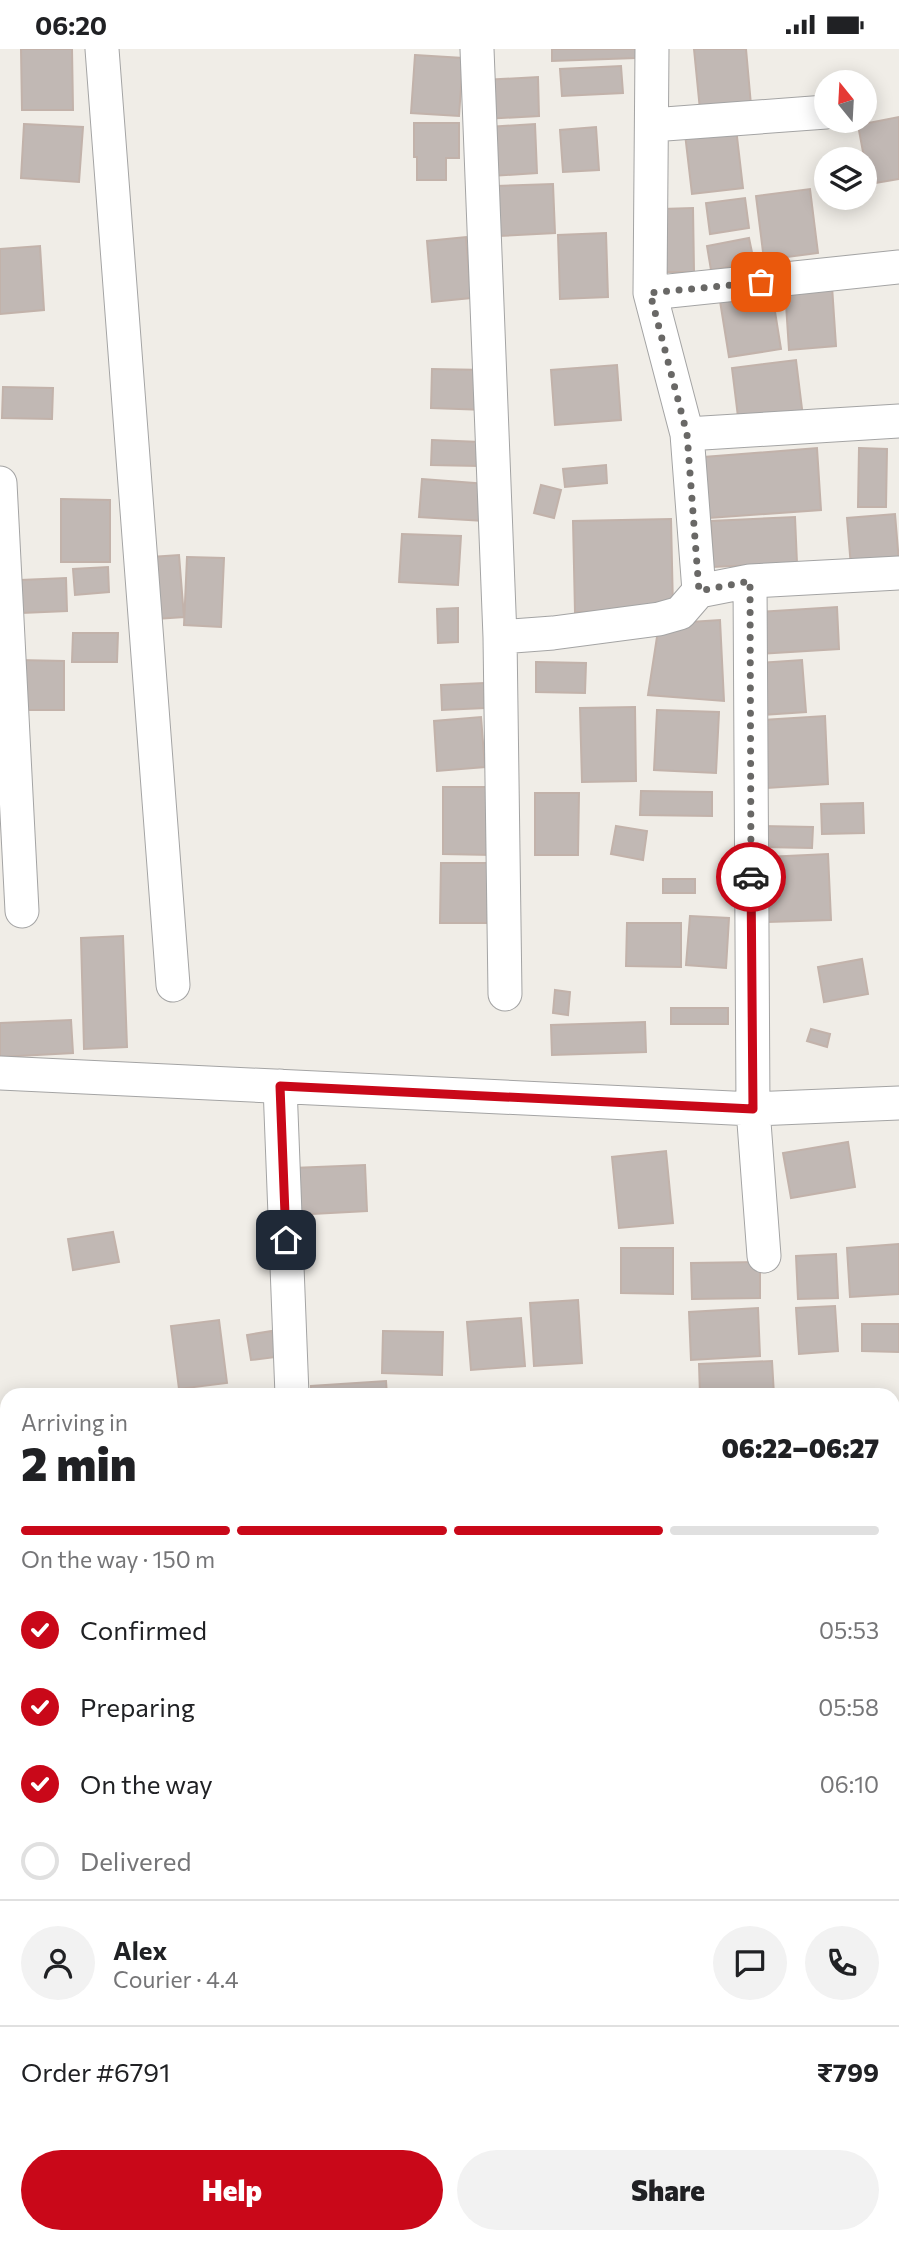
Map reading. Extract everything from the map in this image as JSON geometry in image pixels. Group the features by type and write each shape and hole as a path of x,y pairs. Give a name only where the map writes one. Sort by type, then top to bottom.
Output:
{"street":[{"path":"102,49 173,985"},
{"path":"477,49 500,637 505,993"},
{"path":"652,49 650,293 687,434 699,591"},
{"path":"652,125 814,113"},
{"path":"650,293 899,267"},
{"path":"687,434 899,421"},
{"path":"0,484 22,911"},
{"path":"500,637 659,619 680,613 699,591 750,581 899,573"},
{"path":"750,581 753,1109 764,1256"},
{"path":"0,1073 753,1109 899,1103"},
{"path":"280,1086 292,1388"}],"building":[{"path":"21,49 72,49 73,110 22,110"},
{"path":"552,49 636,49 636,58 552,61"},
{"path":"694,49 746,49 751,105 700,110"},
{"path":"415,55 463,58 459,116 411,113"},
{"path":"621,66 623,93 562,96 560,69"},
{"path":"538,77 539,116 484,119 483,80"},
{"path":"899,117 899,179 877,183 877,147 862,147 859,133 877,133 877,121"},
{"path":"414,123 459,123 459,158 446,158 446,180 417,180"},
{"path":"24,124 83,127 79,182 21,178"},
{"path":"535,124 537,173 491,176 488,127"},
{"path":"596,127 599,170 563,172 560,130"},
{"path":"736,128 743,188 692,194 685,134"},
{"path":"553,184 555,233 499,236 497,186"},
{"path":"810,189 818,253 764,260 756,196"},
{"path":"745,198 749,228 710,234 706,203"},
{"path":"693,208 694,272 662,272 662,209"},
{"path":"606,233 608,297 560,299 558,235"},
{"path":"466,237 471,298 432,302 427,241"},
{"path":"749,238 754,262 711,270 707,246"},
{"path":"40,246 44,310 0,314 0,249"},
{"path":"832,286 836,346 789,350 785,289"},
{"path":"772,293 781,349 729,357 720,301"},
{"path":"796,360 803,417 739,425 732,368"},
{"path":"617,365 621,420 555,425 551,370"},
{"path":"432,369 487,370 486,410 431,408"},
{"path":"3,387 53,388 52,419 2,418"},
{"path":"432,440 480,442 479,466 431,465"},
{"path":"817,448 821,510 709,518 704,457"},
{"path":"859,448 887,449 886,507 858,507"},
{"path":"606,465 607,483 565,487 563,469"},
{"path":"422,479 487,484 484,521 419,517"},
{"path":"541,485 561,490 554,518 534,513"},
{"path":"61,499 110,500 110,562 61,562"},
{"path":"895,514 899,562 851,567 847,518"},
{"path":"795,517 797,563 713,567 711,521"},
{"path":"671,519 673,609 575,612 573,521"},
{"path":"402,534 461,536 458,585 399,582"},
{"path":"179,555 184,617 156,619 151,557"},
{"path":"187,557 224,558 221,627 184,625"},
{"path":"108,567 109,592 75,595 73,569"},
{"path":"66,578 67,611 22,613 21,580"},
{"path":"837,607 839,649 759,654 756,612"},
{"path":"458,608 458,642 438,643 437,609"},
{"path":"720,620 724,701 648,695 659,624"},
{"path":"73,633 118,633 117,662 72,662"},
{"path":"18,660 64,661 64,710 18,710"},
{"path":"802,660 806,712 762,715 758,663"},
{"path":"536,662 586,663 585,693 536,692"},
{"path":"484,683 485,708 442,710 441,685"},
{"path":"635,707 636,781 582,782 580,708"},
{"path":"657,710 719,712 716,773 654,770"},
{"path":"825,716 828,784 767,788 763,720"},
{"path":"481,717 485,767 437,771 434,721"},
{"path":"443,787 492,787 492,855 443,854"},
{"path":"641,791 712,792 712,816 640,815"},
{"path":"535,793 579,793 578,855 535,855"},
{"path":"863,803 864,833 822,834 821,804"},
{"path":"616,826 647,831 643,860 611,854"},
{"path":"758,826 813,827 812,848 757,847"},
{"path":"828,854 831,920 768,922 766,857"},
{"path":"441,863 494,863 494,923 440,923"},
{"path":"663,879 695,879 695,893 663,893"},
{"path":"690,916 729,918 726,968 686,965"},
{"path":"627,923 681,923 681,967 626,966"},
{"path":"123,936 127,1047 84,1049 81,938"},
{"path":"862,959 868,994 824,1002 818,967"},
{"path":"555,990 570,992 568,1015 553,1013"},
{"path":"671,1008 728,1008 728,1024 671,1024"},
{"path":"71,1020 73,1053 0,1057 0,1023"},
{"path":"645,1022 646,1052 552,1055 551,1025"},
{"path":"811,1029 830,1034 827,1047 807,1041"},
{"path":"848,1142 855,1187 791,1198 783,1153"},
{"path":"666,1151 673,1223 619,1228 612,1157"},
{"path":"365,1165 367,1211 294,1215 293,1168"},
{"path":"113,1232 119,1262 73,1270 68,1239"},
{"path":"899,1244 899,1294 850,1297 847,1248"},
{"path":"621,1248 673,1248 673,1294 621,1293"},
{"path":"836,1254 838,1298 798,1299 796,1256"},
{"path":"760,1262 760,1298 692,1299 691,1263"},
{"path":"578,1300 582,1363 534,1366 530,1303"},
{"path":"835,1306 838,1351 799,1354 796,1308"},
{"path":"758,1308 760,1356 691,1360 689,1312"},
{"path":"521,1318 525,1366 471,1370 467,1322"},
{"path":"219,1320 227,1383 179,1388 171,1326"},
{"path":"862,1324 899,1324 899,1352 862,1351"},
{"path":"272,1331 276,1357 251,1360 247,1335"},
{"path":"383,1331 443,1332 442,1375 382,1373"},
{"path":"772,1361 774,1388 700,1388 699,1364"},
{"path":"386,1381 386,1388 311,1388"}],"way so far":[{"path":"751,877 750,581 699,591 687,434 650,293 761,282"}],"route":[{"path":"286,1240 280,1086 753,1109 751,877"}]}
